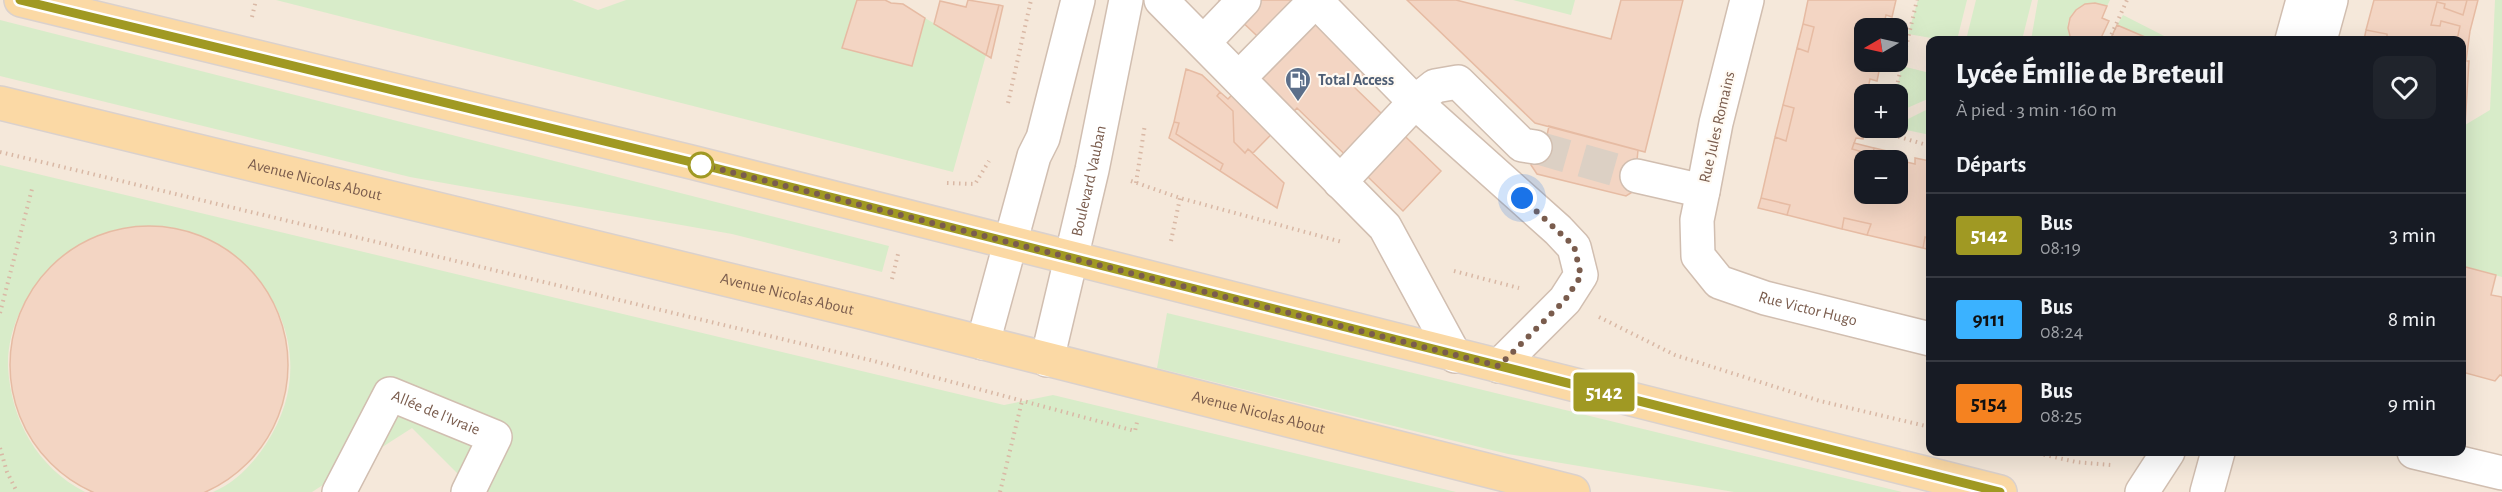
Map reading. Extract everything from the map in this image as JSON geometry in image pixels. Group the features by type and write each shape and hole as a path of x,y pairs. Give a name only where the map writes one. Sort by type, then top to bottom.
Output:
{"main road":[{"path":"21,0 691,162 2000,492"},
{"name":"Avenue Nicolas About","path":"0,103 882,317 1573,492"}],"street":[{"path":"983,344 1034,156 1043,138 1078,0"},
{"name":"Boulevard Vauban","path":"1047,360 1092,170 1125,0"},
{"path":"1161,0 1385,227 1455,356"},
{"path":"1204,42 1244,0"},
{"path":"1239,78 1315,0 1415,102 1574,246 1581,276 1565,300 1499,366"},
{"name":"Rue Jules Romains","path":"1698,256 1697,220 1702,191 1716,123 1747,0"},
{"path":"2293,36 2302,0"},
{"path":"2321,36 2331,0"},
{"path":"1340,182 1415,102 1435,86 1458,82 1522,145 1535,147"},
{"path":"1637,176 1702,191"},
{"name":"Rue Victor Hugo","path":"1698,256 1719,282 1765,298 1926,338"},
{"name":"Allée de l'Ivraie","path":"339,492 390,394 495,437 468,492"},
{"path":"2142,492 2165,456"},
{"path":"2207,492 2217,456"},
{"path":"2431,456 2502,473"}],"path":[{"path":"251,23 256,0"},
{"path":"1005,114 1031,0"},
{"path":"1897,84 1917,0"},
{"path":"2111,36 2127,0"},
{"path":"1903,138 1926,145"},
{"path":"0,152 870,360 1135,431 1138,415"},
{"path":"944,183 975,184 992,157"},
{"path":"1126,179 1180,198 1171,241"},
{"path":"0,313 32,189"},
{"path":"870,360 908,218"},
{"path":"1000,492 1022,401"},
{"path":"0,448 7,472 17,492"},
{"path":"2050,456 2076,462 2116,465"}],"shaded area":[{"path":"0,0 2502,0 2502,492 0,492"}],"green space":[{"path":"276,0 572,0 598,10 626,0 857,0 843,48 912,66 925,18 986,55 953,172"},
{"path":"1513,0 1575,0 1571,15"},
{"path":"1918,0 1967,0 1958,36 1926,37 1908,34"},
{"path":"1976,0 2032,0 2023,36 1967,36"},
{"path":"2038,0 2110,0 2107,6 2090,5 2076,11 2068,23 2070,36 2032,36"},
{"path":"2495,0 2502,0 2502,277 2466,267 2466,124 2490,110"},
{"path":"2123,15 2164,36 2143,36 2117,25"},
{"path":"0,20 889,246 882,272 732,234 410,177 0,76"},
{"path":"1908,68 1926,72 1926,100 1908,108 1908,84 1898,84 1900,72 1908,72"},
{"path":"1926,110 1926,134 1908,130 1908,119"},
{"path":"0,165 1004,405 1053,395 1456,492 476,492 412,428 312,492 213,492 229,484 243,472 266,444 288,394 289,345 272,301 243,264 203,239 157,227 108,233 60,260 30,294 11,336 8,367 15,405 21,423 40,455 68,482 85,492 0,492"},
{"path":"1167,313 1902,492 1734,492 1508,454 1157,368"}],"building":[{"path":"857,0 885,0 903,4 925,18 912,66 842,48"},
{"path":"968,0 999,5 986,55 934,24 940,1 966,7"},
{"name":"Total Access","path":"1219,0 1301,0 1383,55 1353,86 1441,171 1403,211 1297,108 1253,153 1248,149 1245,153 1234,142 1233,111 1217,96 1220,92 1228,99 1273,51"},
{"path":"1407,0 1456,0 1611,39 1621,0 1683,0 1645,152 1535,123"},
{"path":"1808,0 1896,0 1892,17 1886,15 1885,18 1854,18 1854,72 1879,72 1877,81 1870,79 1869,84 1854,84 1854,138 1856,138 1852,149 1856,150 1854,204 1908,204 1908,162 1915,164 1915,158 1926,160 1926,237 1923,248 1867,235 1871,224 1844,218 1842,229 1787,215 1790,205 1761,198 1775,137 1786,141 1794,108 1783,105 1797,48 1808,52 1814,27 1803,24"},
{"path":"2374,0 2467,0 2463,15 2444,8 2445,4 2437,2 2431,25 2440,26 2441,21 2460,26 2458,36 2387,36 2387,34 2366,30"},
{"path":"2467,0 2478,0 2470,31 2466,61 2466,36 2458,36 2460,26 2441,21 2440,26 2431,25 2437,2 2445,4 2444,8 2463,15"},
{"path":"2095,3 2107,6 2102,18 2109,21 2102,36 2070,36 2068,28 2070,18 2085,4"},
{"path":"999,5 1003,6 991,58 986,55"},
{"path":"1803,24 1814,27 1808,52 1797,48"},
{"path":"2117,25 2143,36 2112,36"},
{"path":"2366,30 2387,34 2387,36 2365,36"},
{"path":"2466,61 2469,61 2466,109"},
{"path":"1186,69 1202,75 1220,92 1217,96 1233,111 1234,142 1245,153 1248,149 1284,183 1277,208 1220,171 1223,164 1176,134 1179,123 1174,122"},
{"path":"1783,105 1794,108 1786,141 1775,137"},
{"path":"1174,122 1179,123 1176,134 1223,164 1220,171 1169,138"},
{"path":"1549,126 1638,150 1634,191 1626,196 1537,174 1531,165 1535,147 1546,140"},
{"path":"1854,143 1874,148 1874,150 1852,149"},
{"path":"1761,198 1790,205 1787,215 1758,208"},
{"path":"1844,218 1871,224 1867,235 1842,229"},
{"path":"135,227 163,227 189,232 214,243 237,258 256,277 271,300 282,325 287,351 287,379 282,405 264,442 237,472 202,493 96,493 72,480 51,463 34,442 16,405 11,379 11,351 16,325 27,300 42,277 61,258 84,243 109,232"},
{"path":"1925,237 1926,249 1923,248"},
{"path":"2466,267 2496,275 2491,295 2502,297 2502,376 2500,375 2495,381 2466,373"}],"tunnel":[{"path":"1535,147 1637,176"}],"bus line":[{"name":"5142","path":"20,0 691,162 2000,492"}],"place":[{"name":"Total Access","path":"1298,103"}],"route":[{"path":"701,165 691,162 1499,366 1565,300 1581,276 1574,246 1522,198"}]}
